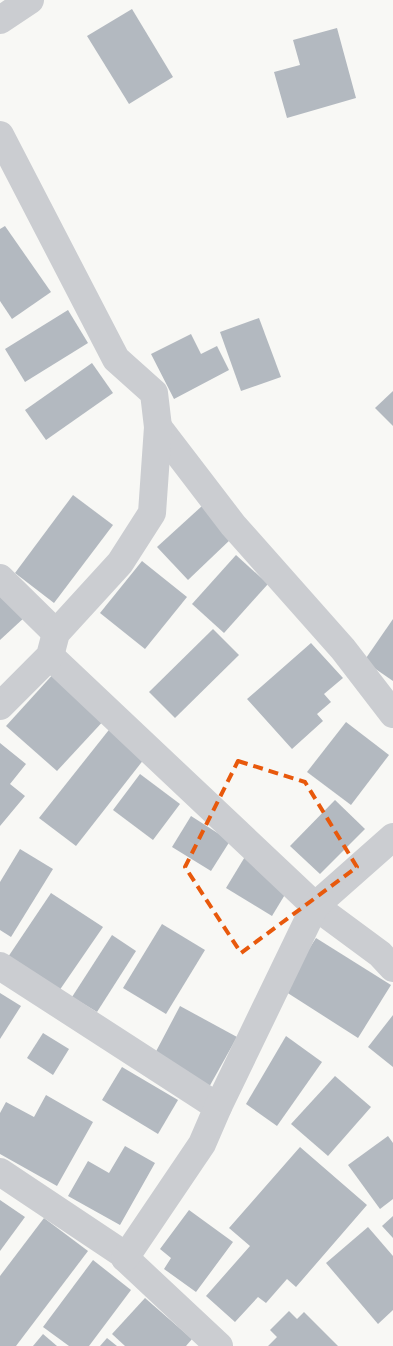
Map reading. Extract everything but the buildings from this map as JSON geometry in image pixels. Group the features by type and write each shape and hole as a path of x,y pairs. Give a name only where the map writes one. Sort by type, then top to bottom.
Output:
{"street":[{"path":"0,20 30,0"},
{"path":"0,135 116,359 154,393 158,427 152,513 120,562 53,645 0,706"},
{"path":"158,427 233,526 344,649 393,714"},
{"path":"0,578 53,645 315,906 380,954 393,968"},
{"path":"125,1258 202,1144 315,906 393,837"},
{"path":"0,966 218,1107"},
{"path":"0,1172 123,1254 125,1258 219,1346"}],"highlighted area":[{"path":"238,761 305,782 357,867 241,953 185,867"}]}
